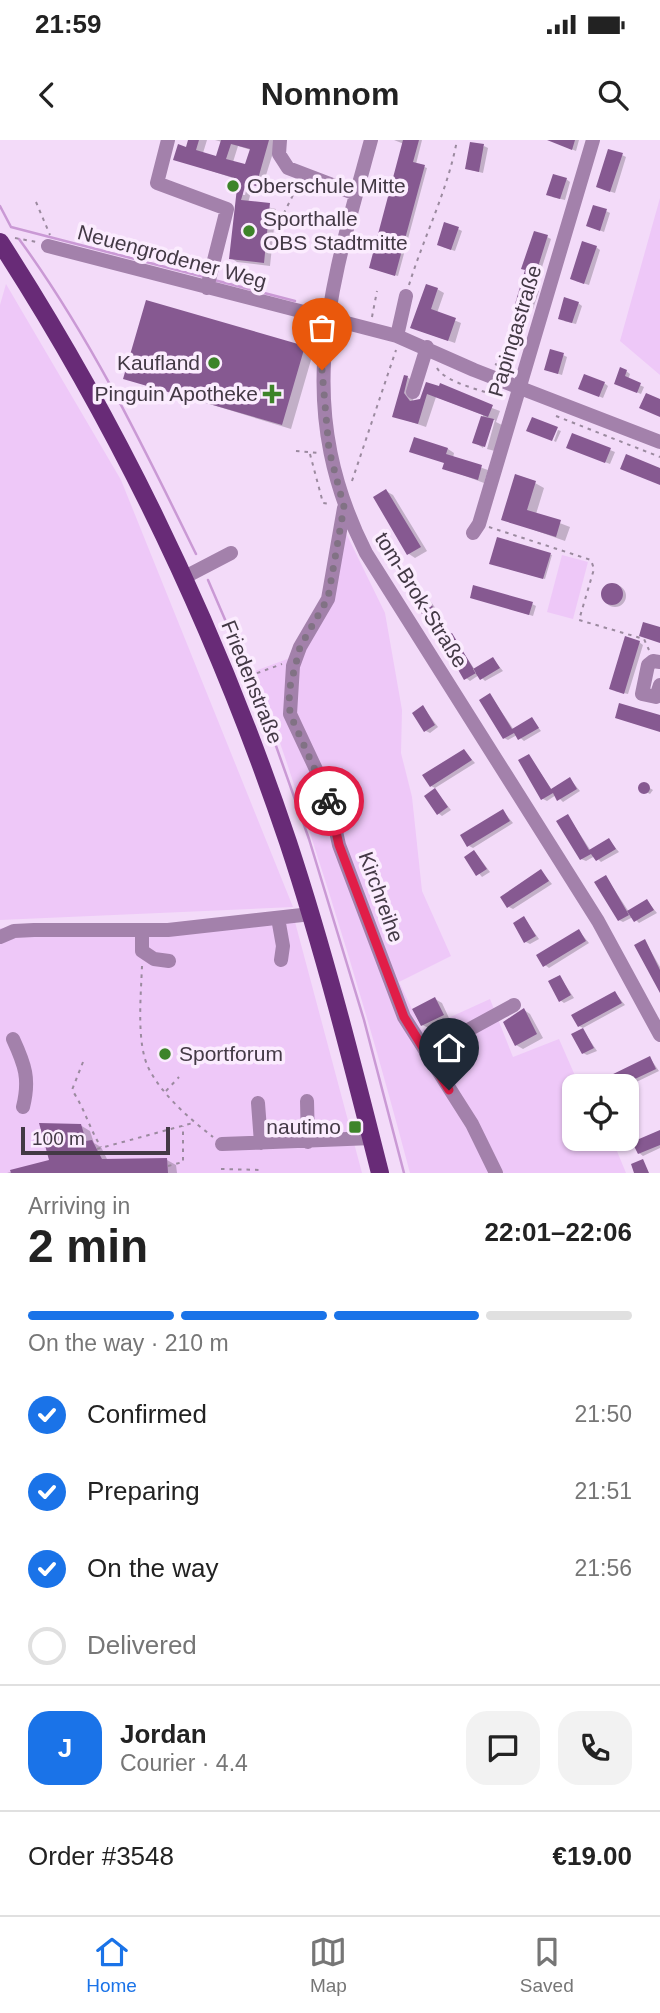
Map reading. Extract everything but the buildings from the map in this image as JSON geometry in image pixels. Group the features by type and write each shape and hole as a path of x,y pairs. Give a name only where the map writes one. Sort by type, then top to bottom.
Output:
{"main road":[{"name":"Friedenstraße","path":"5,240 151,506 258,758 311,914 380,1173"}],"street":[{"path":"168,140 157,183 227,209 207,288"},
{"path":"280,140 282,162 303,175 356,194"},
{"name":"tom-Brok-Straße","path":"371,140 326,318 322,370 325,423 344,507 366,553 598,921 660,1035"},
{"name":"Papingastraße","path":"476,528 593,140"},
{"name":"Neuengrodener Weg","path":"47,246 397,336 660,442"},
{"path":"397,336 406,296"},
{"path":"413,392 426,347"},
{"name":"Kirchreihe","path":"344,507 328,598 300,647 293,666 290,714 328,795 339,845 404,1017 472,1124 496,1173"},
{"path":"183,578 231,553"},
{"path":"657,662 648,665 642,694 656,697 660,685"},
{"path":"0,937 14,931 142,930 311,914"},
{"path":"278,918 283,946 281,960"},
{"path":"142,930 142,951 154,959 169,961"},
{"path":"426,1053 514,1005"},
{"path":"13,1039 27,1068 28,1086 23,1107"},
{"path":"307,1101 308,1142"},
{"path":"258,1103 261,1143"},
{"path":"222,1144 372,1138"}],"path":[{"path":"406,296 442,196 457,140"},
{"path":"270,218 281,219 303,175"},
{"path":"5,240 47,246 50,235 36,202"},
{"path":"370,328 377,291"},
{"path":"351,486 395,352 397,336"},
{"path":"296,451 316,454"},
{"path":"310,454 323,503 344,507"},
{"path":"476,528 591,560 594,569 579,620 644,639 657,662"},
{"path":"239,680 282,664 293,666"},
{"path":"142,951 141,1022 148,1068 194,1122 222,1144"},
{"path":"83,1062 72,1090 87,1112 88,1127 102,1148"},
{"path":"166,1091 179,1077"},
{"path":"97,1150 194,1122"},
{"path":"168,1166 183,1162 183,1125"},
{"path":"221,1169 262,1170"}],"shaded area":[{"path":"660,198 660,375 620,341"},
{"path":"6,284 121,480 293,907 0,920 0,305"},
{"path":"345,531 385,613 402,710 401,753 412,797 422,891 451,956 399,982 422,1030 490,999 513,1057 559,1039 574,1074 562,1074 562,1151 617,1151 626,1173 410,1173 338,920 255,671 290,658 330,599"},
{"path":"562,555 588,562 573,619 547,612"},
{"name":"Sportforum","path":"295,922 362,1173 0,1173 0,928 155,936"}],"waterway":[{"path":"0,206 11,227 204,277"},
{"path":"19,239 92,353 196,554"},
{"path":"214,280 295,301"},
{"path":"208,580 245,666"},
{"path":"253,681 309,839 364,1020 404,1173"}],"way so far":[{"path":"322,370 329,450 344,507 328,598 300,647 293,666 289,691 290,714 329,801"}],"place":[{"name":"Oberschule Mitte","path":"233,186"},
{"name":"Sporthalle OBS Stadtmitte","path":"249,231"},
{"name":"Kaufland","path":"214,363"},
{"name":"Pinguin Apotheke","path":"272,394"},
{"name":"Sportforum","path":"165,1054"},
{"name":"nautimo","path":"355,1127"}],"route":[{"path":"329,801 339,845 404,1017 449,1090"}]}
